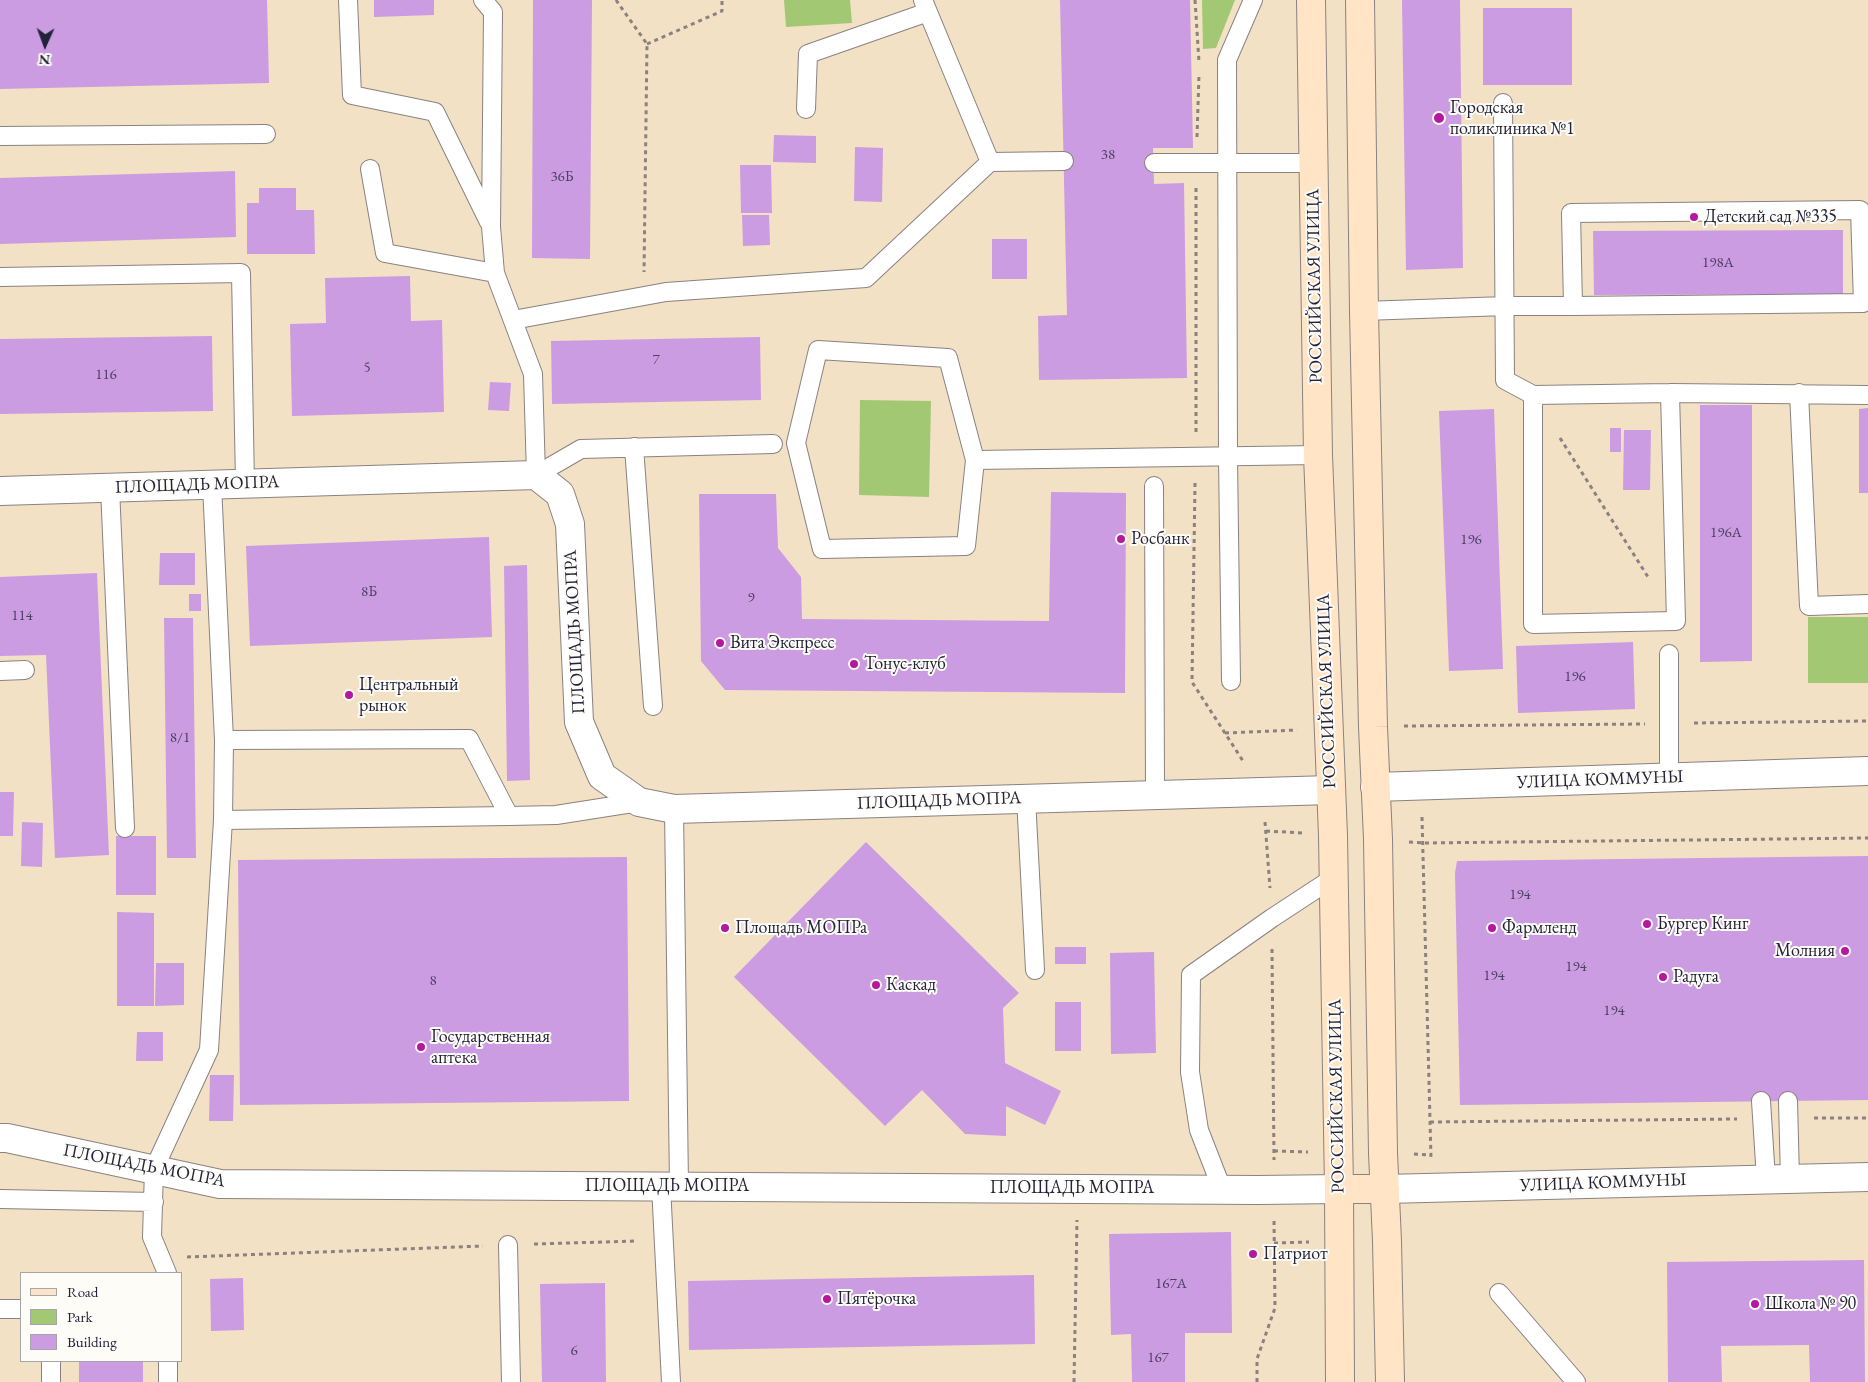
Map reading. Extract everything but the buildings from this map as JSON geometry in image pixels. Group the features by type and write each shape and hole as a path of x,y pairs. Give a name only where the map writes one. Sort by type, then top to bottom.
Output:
{"main road":[{"name":"РОССИЙСКАЯ УЛИЦА","path":"1310,0 1318,455 1333,836 1340,1382"},
{"path":"1360,0 1364,311 1373,727 1378,840 1390,1382"},
{"name":"УЛИЦА КОММУНЫ","path":"1331,790 1375,787"},
{"name":"УЛИЦА КОММУНЫ","path":"1339,1188 1385,1189"}],"street":[{"name":"ПЛОЩАДЬ МОПРА","path":"0,491 536,475 560,494 570,524 579,722 602,776 639,802 674,809 1331,790"},
{"name":"УЛИЦА КОММУНЫ","path":"1375,787 1868,771"},
{"name":"ПЛОЩАДЬ МОПРА","path":"0,1138 220,1184 1339,1188"},
{"name":"УЛИЦА КОММУНЫ","path":"1385,1189 1868,1177"}],"lane":[{"path":"348,0 352,94 435,112 491,227"},
{"path":"483,0 493,12 491,227 495,273 533,374 536,475 581,449 773,444"},
{"path":"1232,681 1228,458 1227,60 1253,0"},
{"path":"806,109 808,54 925,6 990,162"},
{"path":"1503,103 1506,380 1532,395 1670,393 1868,394"},
{"path":"0,136 266,134"},
{"path":"513,320 666,292 866,278 990,162 1064,162"},
{"path":"1154,163 1312,162"},
{"path":"370,169 385,253 495,273"},
{"path":"1364,311 1505,306 1573,306 1863,303 1860,210 1571,212 1573,306"},
{"path":"0,278 241,273 245,484"},
{"path":"818,350 948,358 975,460 966,546 822,549 796,443 818,350"},
{"path":"1532,395 1533,624 1543,624 1676,621 1670,393"},
{"path":"1799,393 1809,606 1868,604"},
{"path":"634,447 653,706"},
{"path":"975,460 1228,458 1318,455"},
{"path":"163,1266 152,1237 154,1169 210,1050 224,820 224,740 212,485"},
{"path":"1154,486 1155,794"},
{"path":"110,488 125,828"},
{"path":"1669,654 1669,777"},
{"path":"0,671 25,670"},
{"path":"224,740 469,739 509,816"},
{"path":"1026,798 1035,970"},
{"path":"224,820 556,815 639,802"},
{"path":"671,1382 664,1240 670,1186 674,809"},
{"path":"1222,1189 1198,1130 1190,1072 1190,974 1333,878"},
{"path":"1761,1101 1762,1119 1778,1179"},
{"path":"1778,1179 1788,1110"},
{"path":"0,1199 154,1202"},
{"path":"508,1245 511,1382"},
{"path":"1499,1292 1576,1382"},
{"path":"0,1310 20,1309"},
{"path":"51,1362 51,1382"},
{"path":"168,1362 168,1382"}],"path":[{"path":"616,0 648,44 643,297"},
{"path":"648,44 722,11 722,0"},
{"path":"1559,437 1649,579"},
{"path":"1373,727 1868,721"},
{"path":"1225,733 1328,728"},
{"path":"1421,786 1432,1188"},
{"path":"1266,831 1333,836"},
{"path":"1378,840 1423,843 1868,838"},
{"path":"1788,1110 1868,1118"},
{"path":"1430,1122 1762,1119"},
{"path":"1074,1382 1077,1219"},
{"path":"163,1266 508,1245 664,1240"}],"green space":[{"path":"784,0 850,0 852,23 786,27"},
{"path":"1202,0 1235,0 1216,48 1203,49"},
{"path":"860,400 931,401 929,497 859,495"},
{"path":"1808,617 1868,617 1868,683 1808,683"}],"place":[{"name":"Городская поликлиника №1","path":"1439,118"},
{"name":"Детский сад №335","path":"1694,217"},
{"name":"Росбанк","path":"1121,539"},
{"name":"Вита Экспресс","path":"720,643"},
{"name":"Тонус-клуб","path":"854,664"},
{"name":"Центральный рынок","path":"349,695"},
{"name":"Бургер Кинг","path":"1647,924"},
{"name":"Площадь МОПРа","path":"725,928"},
{"name":"Фармленд","path":"1492,928"},
{"name":"Молния","path":"1845,951"},
{"name":"Радуга","path":"1663,977"},
{"name":"Каскад","path":"876,985"},
{"name":"Государственная аптека","path":"421,1047"},
{"name":"Патриот","path":"1253,1254"},
{"name":"Пятёрочка","path":"827,1299"},
{"name":"Школа № 90","path":"1755,1304"}]}
